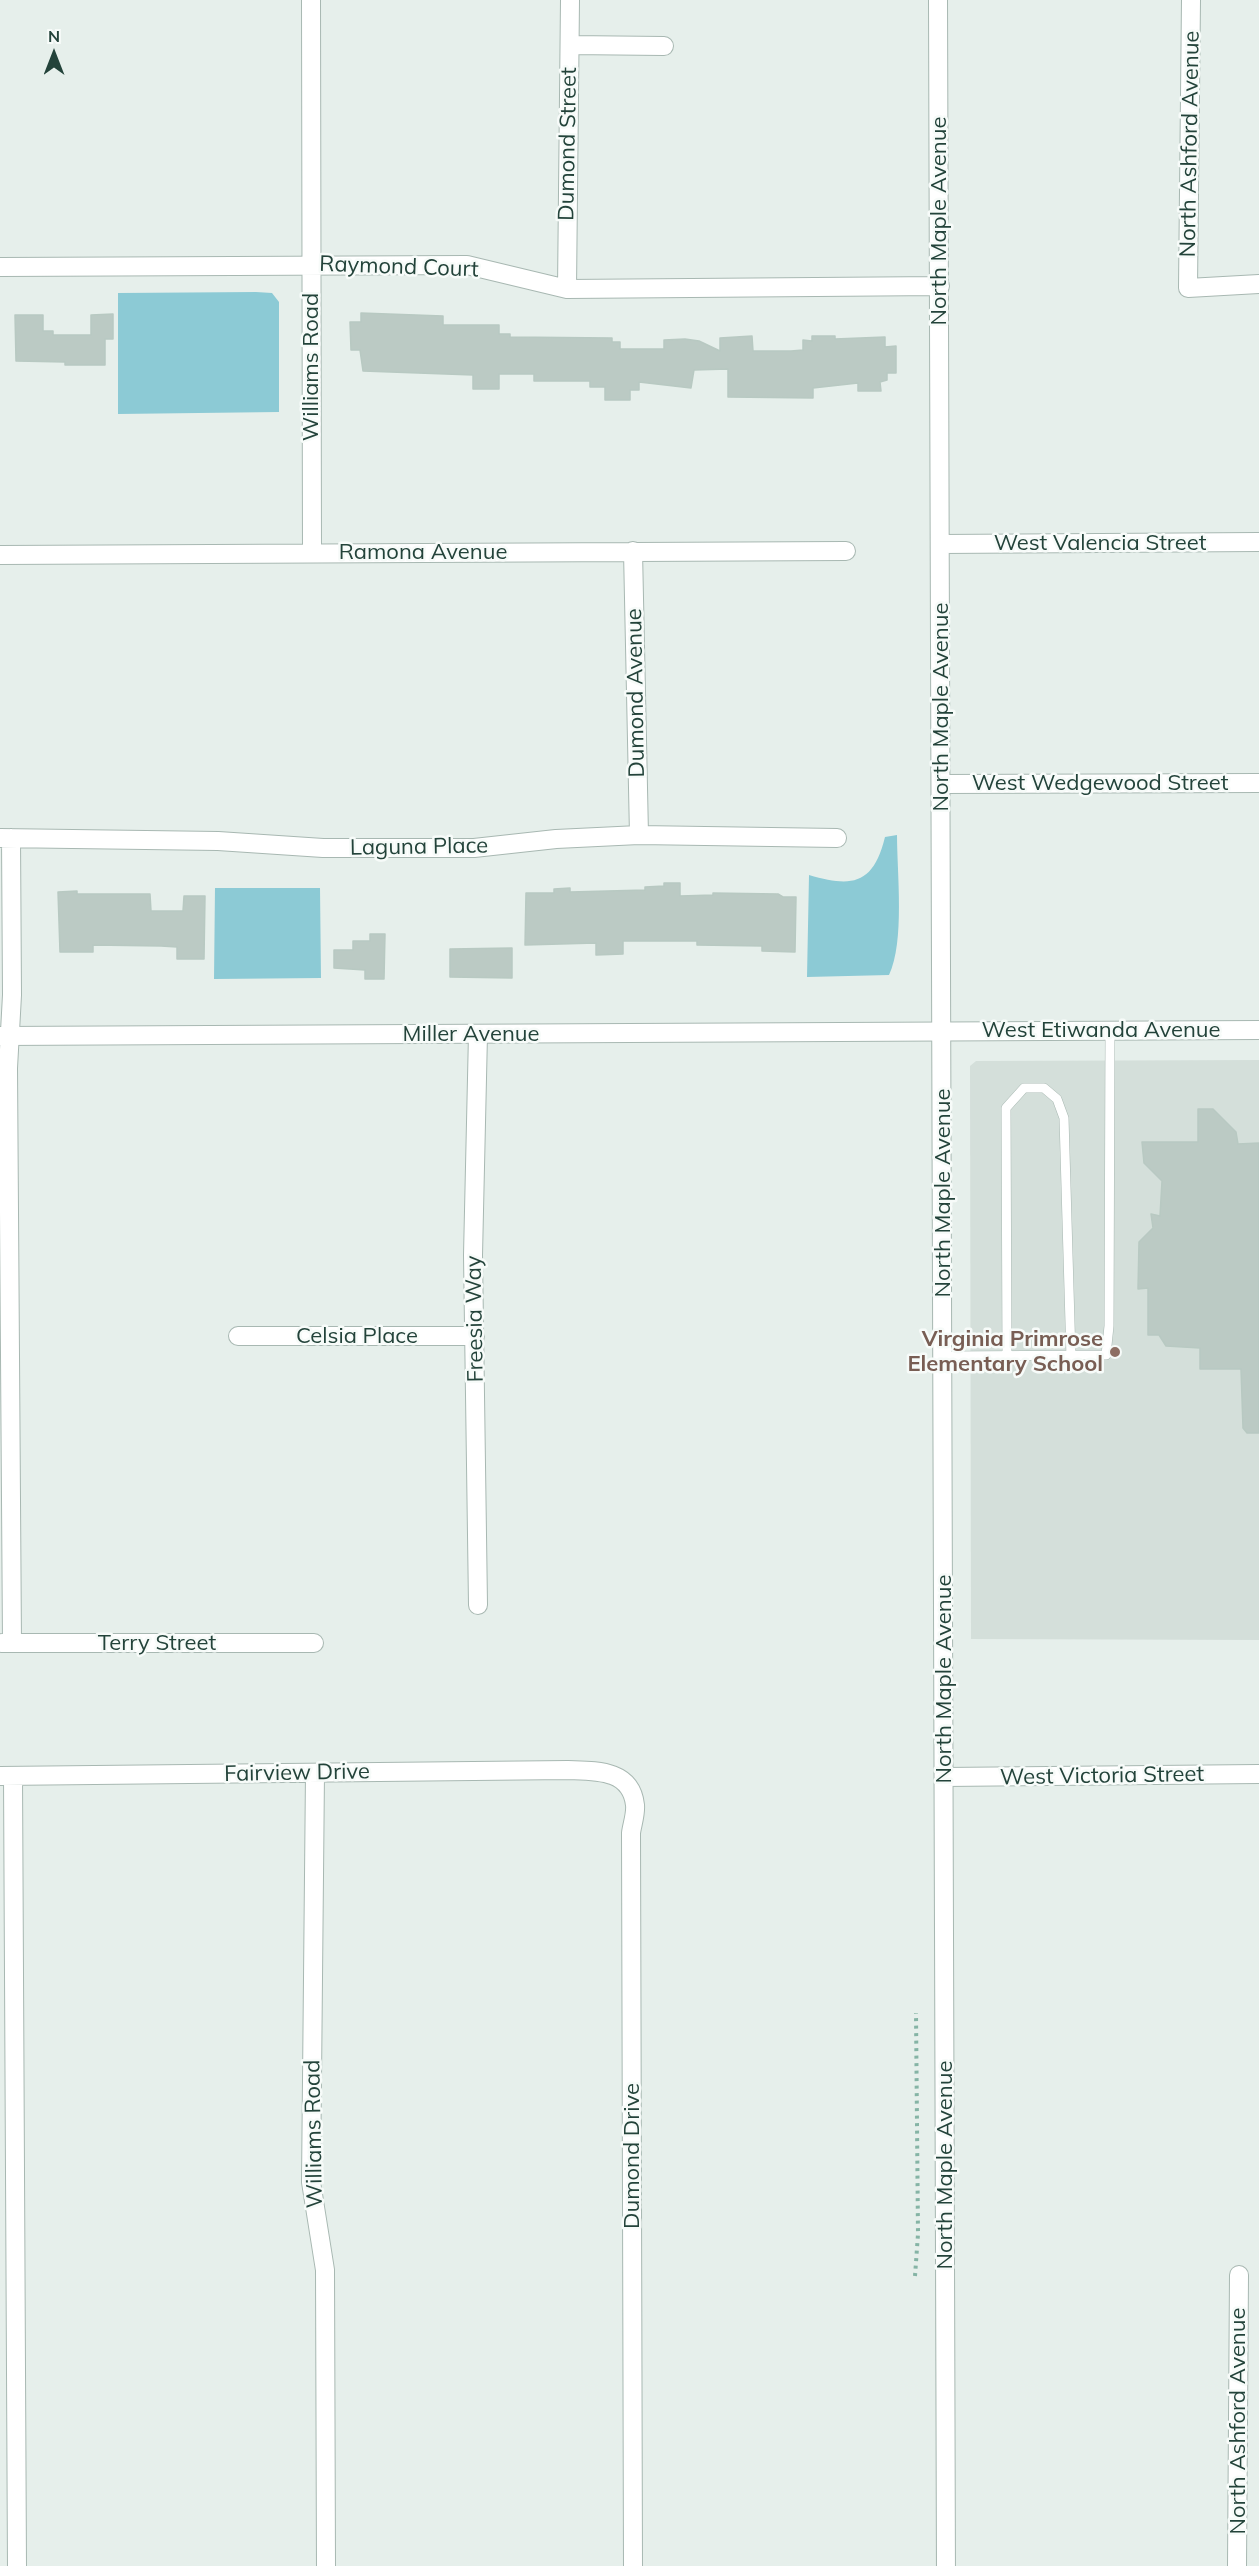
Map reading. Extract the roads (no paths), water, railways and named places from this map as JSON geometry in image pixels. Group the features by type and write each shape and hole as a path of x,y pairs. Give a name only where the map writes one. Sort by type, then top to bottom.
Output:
{"street":[{"name":"Williams Road","path":"311,0 312,553"},
{"name":"Dumond Street","path":"567,289 570,0"},
{"name":"North Maple Avenue","path":"938,0 946,2566"},
{"name":"North Ashford Avenue","path":"1191,0 1188,288 1259,284"},
{"path":"570,45 664,46"},
{"name":"Raymond Court","path":"0,267 467,265 567,289 940,286"},
{"name":"West Valencia Street","path":"941,544 1259,542"},
{"name":"Dumond Avenue","path":"633,551 639,835"},
{"name":"Ramona Avenue","path":"0,555 846,551"},
{"name":"West Wedgewood Street","path":"942,784 1259,783"},
{"name":"Laguna Place","path":"6,838 218,841 323,848 474,848 556,839 639,835 837,838"},
{"path":"6,838 12,995 5,1036 6,1643"},
{"name":"West Etiwanda Avenue","path":"943,1031 1259,1030"},
{"name":"Miller Avenue","path":"5,1036 943,1031"},
{"name":"Freesia Way","path":"478,1034 473,1255 478,1605"},
{"name":"Celsia Place","path":"238,1336 475,1336"},
{"name":"Terry Street","path":"6,1643 314,1643"},
{"name":"Fairview Drive","path":"7,1776 594,1771"},
{"name":"Dumond Drive","path":"594,1771 610,1773 622,1782 635,1805 631,1833 633,2566"},
{"name":"Williams Road","path":"315,1773 311,2182 324,2270 326,2566"},
{"name":"West Victoria Street","path":"944,1777 1259,1774"},
{"path":"7,1776 17,2566"},
{"name":"North Ashford Avenue","path":"1237,2566 1239,2275"}],"lane":[{"path":"944,1356 1106,1355 1109,1326 1110,1030"},
{"path":"1007,1354 1006,1108 1024,1089 1044,1088 1057,1099 1064,1118 1071,1357"}],"water":[{"path":"118,293 272,293 279,302 279,412 118,414"},
{"path":"897,835 899,926 894,961 889,975 807,977 809,875 837,881 858,879 867,874 874,865 885,837"},
{"path":"215,888 320,888 321,978 214,979"}],"place":[{"name":"Virginia Primrose Elementary School","path":"1115,1352"}]}
